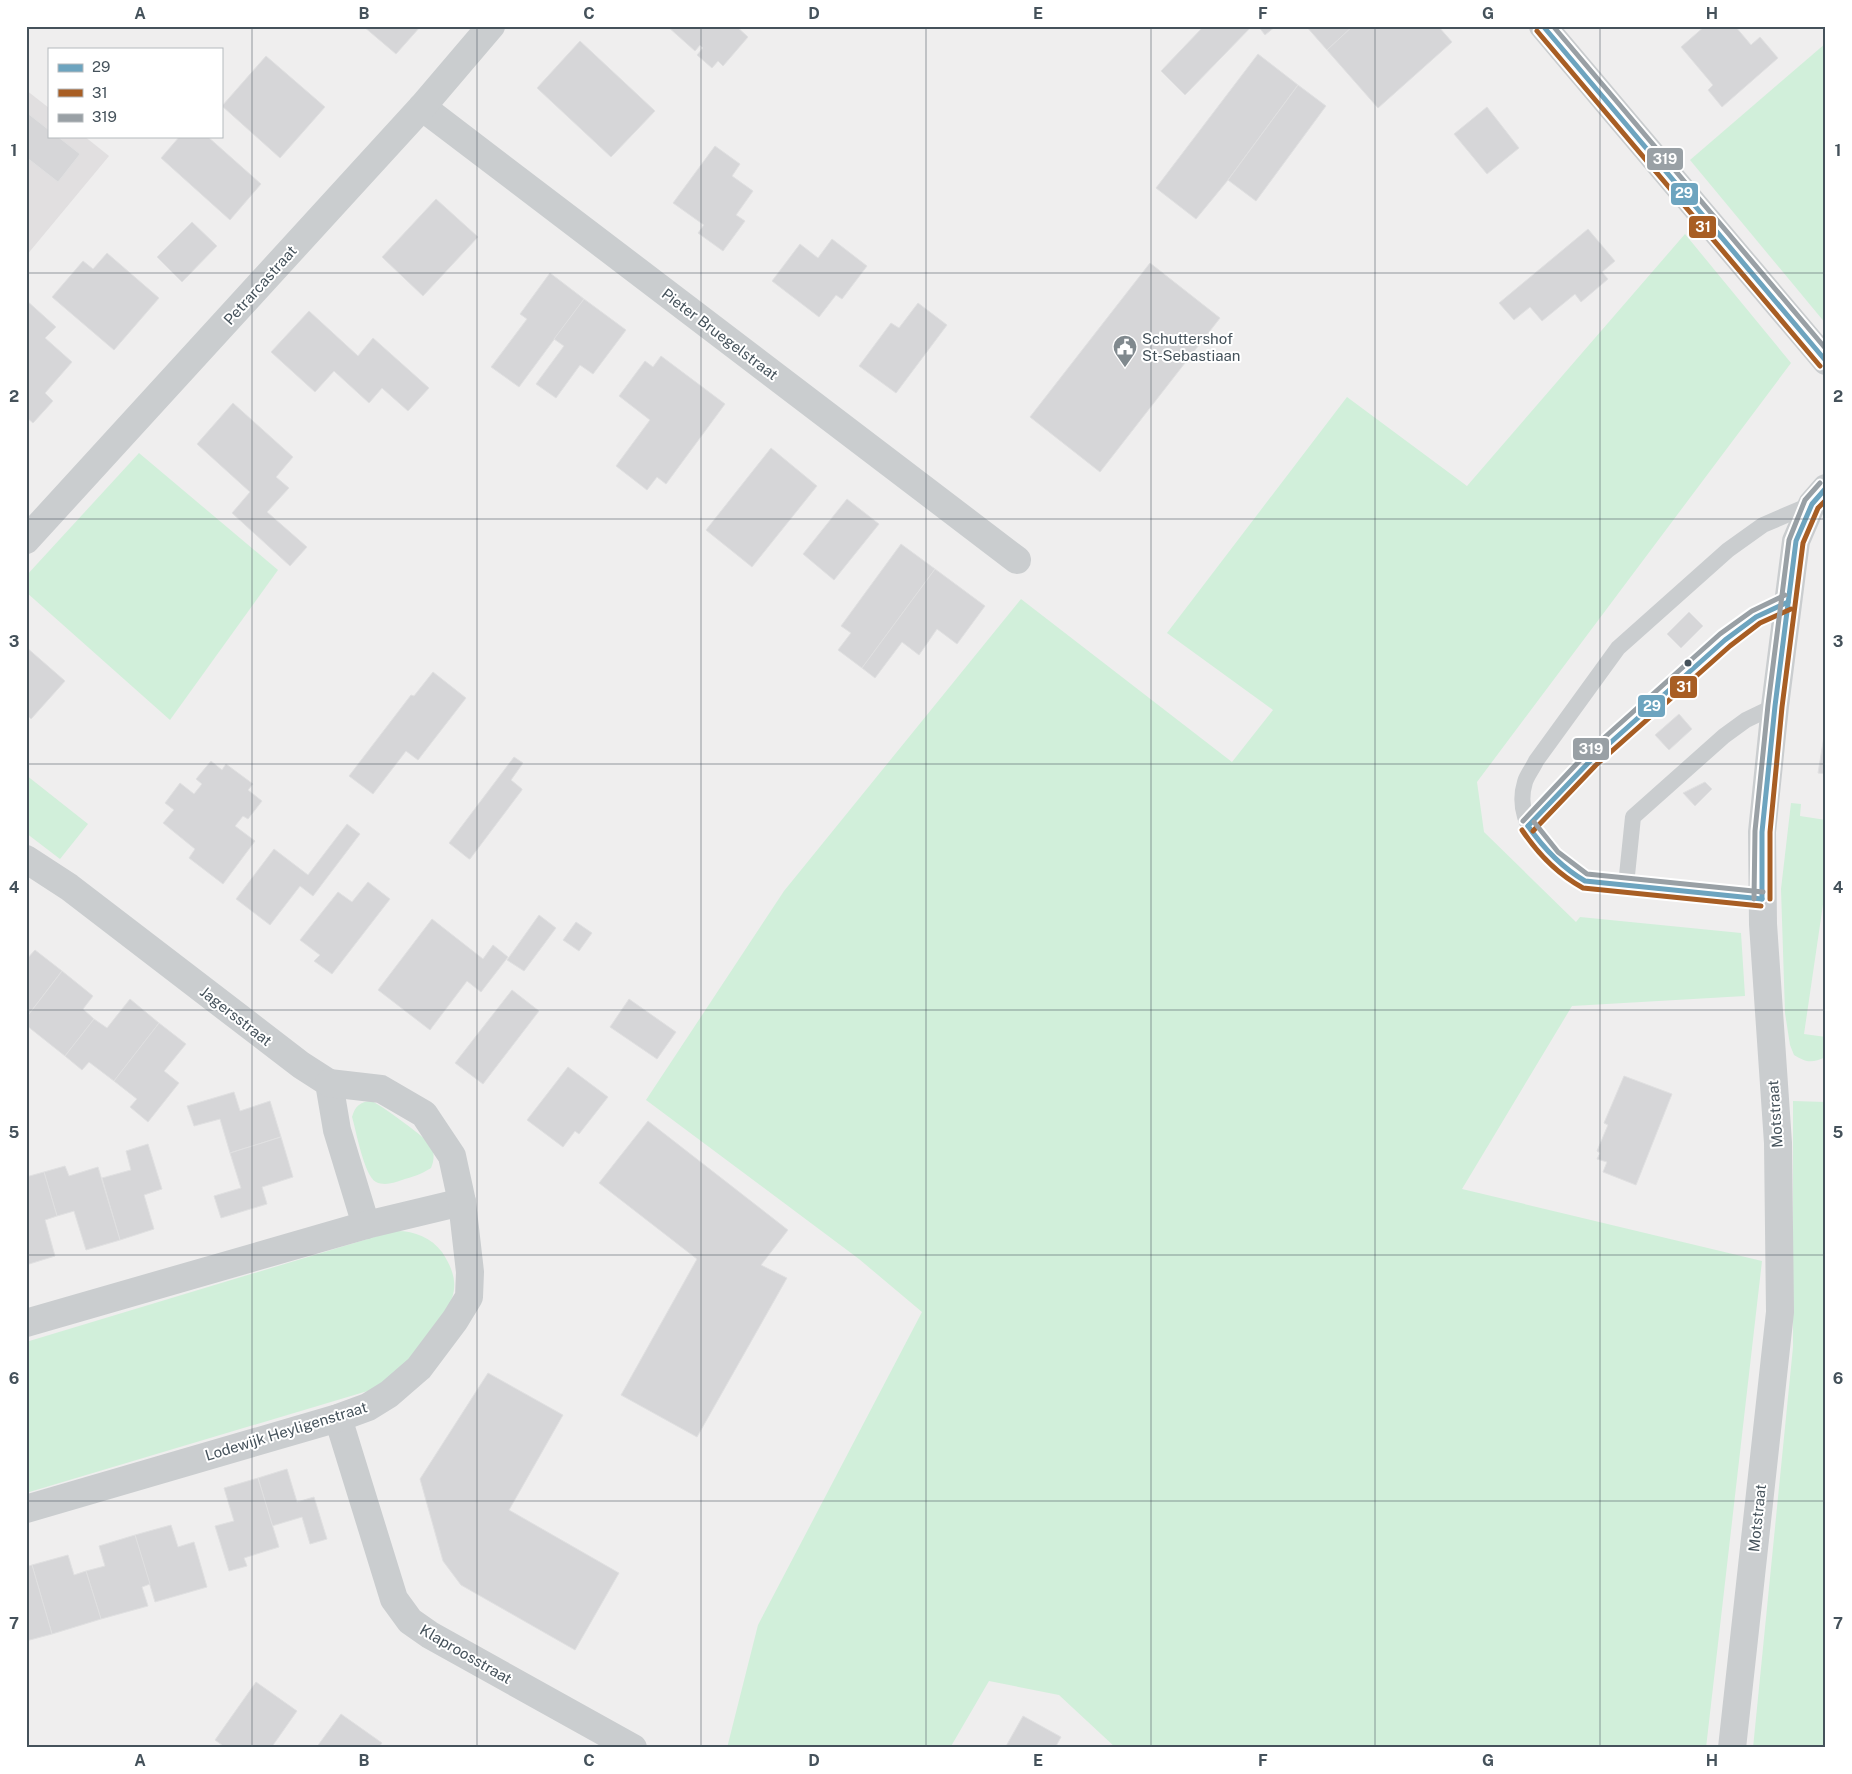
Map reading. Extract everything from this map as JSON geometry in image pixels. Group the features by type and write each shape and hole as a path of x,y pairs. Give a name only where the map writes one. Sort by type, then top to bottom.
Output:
{"street":[{"name":"Petrarcastraat","path":"26,540 422,107 491,26"},
{"path":"1543,26 1826,361"},
{"name":"Pieter Bruegelstraat","path":"422,107 1017,560"},
{"name":"Motstraat","path":"1732,1748 1780,1312 1778,1143 1762,899 1762,832 1775,706 1796,541 1819,496"},
{"name":"Jagersstraat","path":"26,860 69,887 301,1065 329,1083"},
{"path":"329,1083 337,1130 366,1225"},
{"name":"Lodewijk Heyligenstraat","path":"26,1509 338,1418 368,1407 419,1368 455,1320 469,1297 470,1272 462,1202 452,1156 424,1114 381,1089 329,1083"},
{"path":"26,1323 366,1225 462,1202"},
{"name":"Klaproosstraat","path":"338,1418 394,1599 410,1621 430,1635 633,1748"}],"lane":[{"path":"1762,899 1585,881 1568,872 1541,845 1528,826 1522,804 1525,782 1536,761 1618,648 1728,550 1763,525 1819,496"},
{"path":"1528,826 1591,760 1725,640 1756,618 1788,602"},
{"path":"1626,885 1633,817 1724,736 1746,720 1775,706"}],"shaded area":[{"path":"26,90 48,107 48,138 86,138 109,156 26,256"}],"green space":[{"path":"1826,43 1826,324 1690,160"},
{"path":"1685,234 1791,363 1477,782 1484,832 1576,922 1580,917 1741,933 1745,996 1572,1006 1462,1189 1762,1261 1706,1748 1116,1748 1059,1695 989,1681 950,1748 727,1748 758,1625 922,1312 859,1259 646,1100 784,891 1021,599 1232,762 1273,710 1167,633 1347,397 1467,486"},
{"path":"139,453 278,570 170,720 26,592 26,576"},
{"path":"26,775 88,824 60,859 26,833"},
{"path":"1791,803 1801,804 1800,816 1826,820 1826,884 1804,1034 1826,1037 1826,1057 1813,1061 1806,1061 1794,1055 1790,1045 1785,1013 1781,889"},
{"path":"372,1101 404,1122 431,1146 434,1155 431,1168 417,1175 389,1184 376,1182 372,1178 364,1162 352,1117 359,1105"},
{"path":"1793,1101 1826,1102 1826,1748 1753,1748 1793,1347"},
{"path":"394,1231 414,1233 427,1238 438,1247 449,1265 454,1286 453,1296 444,1314 415,1357 405,1367 371,1390 26,1493 26,1342"}],"building":[{"path":"363,26 419,26 420,27 396,54"},
{"path":"667,26 736,26 748,37 723,66 718,61 712,68 697,55 703,48 700,45 695,51"},
{"path":"1204,26 1252,26 1185,95 1161,71"},
{"path":"1258,26 1276,26 1265,35"},
{"path":"1306,26 1353,26 1327,50"},
{"path":"1353,26 1438,26 1452,42 1378,108 1327,50"},
{"path":"1705,26 1735,26 1751,45 1760,37 1778,58 1722,107 1708,90 1713,85 1681,47"},
{"path":"580,41 655,111 611,157 537,88"},
{"path":"1258,54 1298,85 1228,180 1196,219 1156,188"},
{"path":"266,56 325,107 280,158 222,106"},
{"path":"1298,85 1326,106 1256,201 1228,180"},
{"path":"1487,107 1519,148 1487,174 1454,134"},
{"path":"26,112 48,129 48,138 60,138 80,154 58,182 26,157"},
{"path":"178,138 209,138 261,184 230,220 161,158"},
{"path":"715,146 740,164 732,176 753,191 736,215 745,221 723,251 698,233 704,225 673,203"},
{"path":"436,199 478,237 423,296 382,257"},
{"path":"192,222 217,246 182,282 157,257"},
{"path":"1588,229 1615,261 1602,272 1608,279 1581,302 1575,294 1542,321 1530,307 1514,320 1499,303"},
{"path":"832,239 867,266 842,299 836,295 819,317 772,281 800,244 818,258"},
{"path":"107,253 159,298 114,350 52,297 83,261 93,269"},
{"name":"Schuttershof St-Sebastiaan","path":"1150,263 1220,318 1100,472 1030,417"},
{"path":"550,273 584,299 519,387 491,367 527,319 520,314"},
{"path":"584,299 626,330 593,374 580,365 556,398 536,384 564,346 554,339"},
{"path":"26,300 56,327 45,338 72,362 45,393 53,401 33,423 26,417"},
{"path":"918,303 947,325 896,393 859,366 891,323 899,328"},
{"path":"309,311 358,356 373,338 429,388 408,411 382,388 369,403 334,371 315,392 271,352"},
{"path":"661,356 725,404 666,484 657,477 647,490 616,466 650,420 619,396 645,361 653,367"},
{"path":"233,403 293,457 276,477 289,488 267,512 307,547 290,566 232,513 250,492 197,444"},
{"path":"771,448 817,486 752,567 706,530"},
{"path":"847,499 879,524 834,580 803,554"},
{"path":"901,544 935,569 862,668 838,650 851,633 841,626"},
{"path":"935,569 985,606 957,644 937,629 919,655 902,642 875,678 862,668"},
{"path":"1689,612 1703,626 1681,648 1667,634"},
{"path":"26,647 65,681 31,719 26,714"},
{"path":"433,672 466,698 418,760 406,751 373,794 349,776 411,695 414,696"},
{"path":"1679,714 1692,729 1669,750 1655,735"},
{"path":"1826,724 1826,774 1818,773"},
{"path":"514,757 523,763 511,780 522,790 469,859 449,843"},
{"path":"211,761 222,770 226,764 253,784 248,790 262,801 248,819 243,816 235,826 255,841 223,884 189,858 195,849 163,823 174,810 165,803 180,783 194,794 202,784 196,779"},
{"path":"1705,782 1712,789 1695,806 1683,793"},
{"path":"347,824 360,834 313,896 300,886 270,925 236,899 274,849 308,875"},
{"path":"368,882 390,899 332,974 314,961 320,955 300,940 338,892 352,902"},
{"path":"539,915 556,928 524,971 507,960"},
{"path":"432,919 483,959 493,945 508,957 481,992 467,981 430,1030 378,990"},
{"path":"576,922 592,933 579,951 563,940"},
{"path":"35,950 62,971 26,1018 26,960"},
{"path":"62,971 93,996 83,1009 94,1019 65,1056 26,1025 26,1018"},
{"path":"512,990 539,1011 483,1084 455,1063"},
{"path":"130,999 159,1023 114,1081 89,1062 82,1070 65,1056 94,1019 107,1028"},
{"path":"629,999 676,1032 657,1059 610,1027"},
{"path":"159,1023 186,1044 164,1071 179,1083 148,1122 130,1107 137,1099 114,1081"},
{"path":"568,1067 608,1097 579,1134 575,1131 563,1147 527,1120"},
{"path":"1624,1076 1672,1094 1636,1185 1603,1172 1607,1162 1597,1159 1600,1153 1597,1151 1608,1125 1604,1123"},
{"path":"234,1092 240,1111 270,1101 281,1137 230,1153 220,1119 194,1126 187,1106"},
{"path":"648,1121 788,1230 761,1265 787,1278 697,1437 621,1395 697,1259 599,1183"},
{"path":"281,1137 293,1177 262,1187 267,1204 221,1218 214,1196 241,1188 230,1153"},
{"path":"148,1144 162,1189 144,1195 154,1229 120,1240 102,1178 131,1170 126,1151"},
{"path":"65,1166 69,1176 98,1167 120,1240 86,1250 74,1211 57,1216 44,1172"},
{"path":"44,1172 57,1216 45,1220 55,1256 26,1265 26,1177"},
{"path":"488,1373 563,1415 509,1510 619,1573 575,1650 461,1585 443,1561 420,1479"},
{"path":"287,1469 297,1502 314,1497 327,1539 310,1544 302,1517 272,1526 258,1478"},
{"path":"258,1478 279,1547 244,1558 247,1566 229,1571 215,1526 234,1521 224,1488"},
{"path":"171,1525 178,1547 194,1542 207,1587 155,1602 135,1535"},
{"path":"135,1535 150,1584 142,1587 148,1606 101,1619 86,1571 105,1566 99,1546"},
{"path":"68,1555 74,1575 86,1571 101,1619 52,1634 32,1565"},
{"path":"32,1565 52,1634 26,1641 26,1567"},
{"path":"256,1682 297,1711 271,1748 226,1748 215,1740"},
{"path":"341,1714 382,1743 378,1748 316,1748"},
{"path":"1023,1716 1061,1737 1055,1748 1005,1748"}],"transit line":[{"name":"29","path":"1543,26 1826,361"},
{"name":"319","path":"1553,26 1826,349"},
{"name":"31","path":"1537,31 1820,366"},
{"name":"319","path":"1754,899 1755,831 1768,705 1789,540 1805,500 1820,483"},
{"name":"29","path":"1762,899 1762,832 1775,706 1796,541 1812,504 1826,488"},
{"name":"31","path":"1770,899 1770,832 1782,707 1803,543 1818,508 1826,500"},
{"name":"319","path":"1523,821 1586,754 1720,634 1752,611 1785,595"},
{"name":"29","path":"1528,826 1591,760 1725,640 1756,617 1788,602"},
{"name":"31","path":"1533,831 1596,765 1730,646 1760,623 1791,609"},
{"name":"319","path":"1534,822 1558,852 1587,874 1763,892"},
{"name":"29","path":"1528,826 1554,857 1568,870 1585,881 1762,899"},
{"name":"31","path":"1522,830 1549,863 1583,888 1761,906"}],"place":[{"name":"Schuttershof St-Sebastiaan","path":"1125,368"}]}
